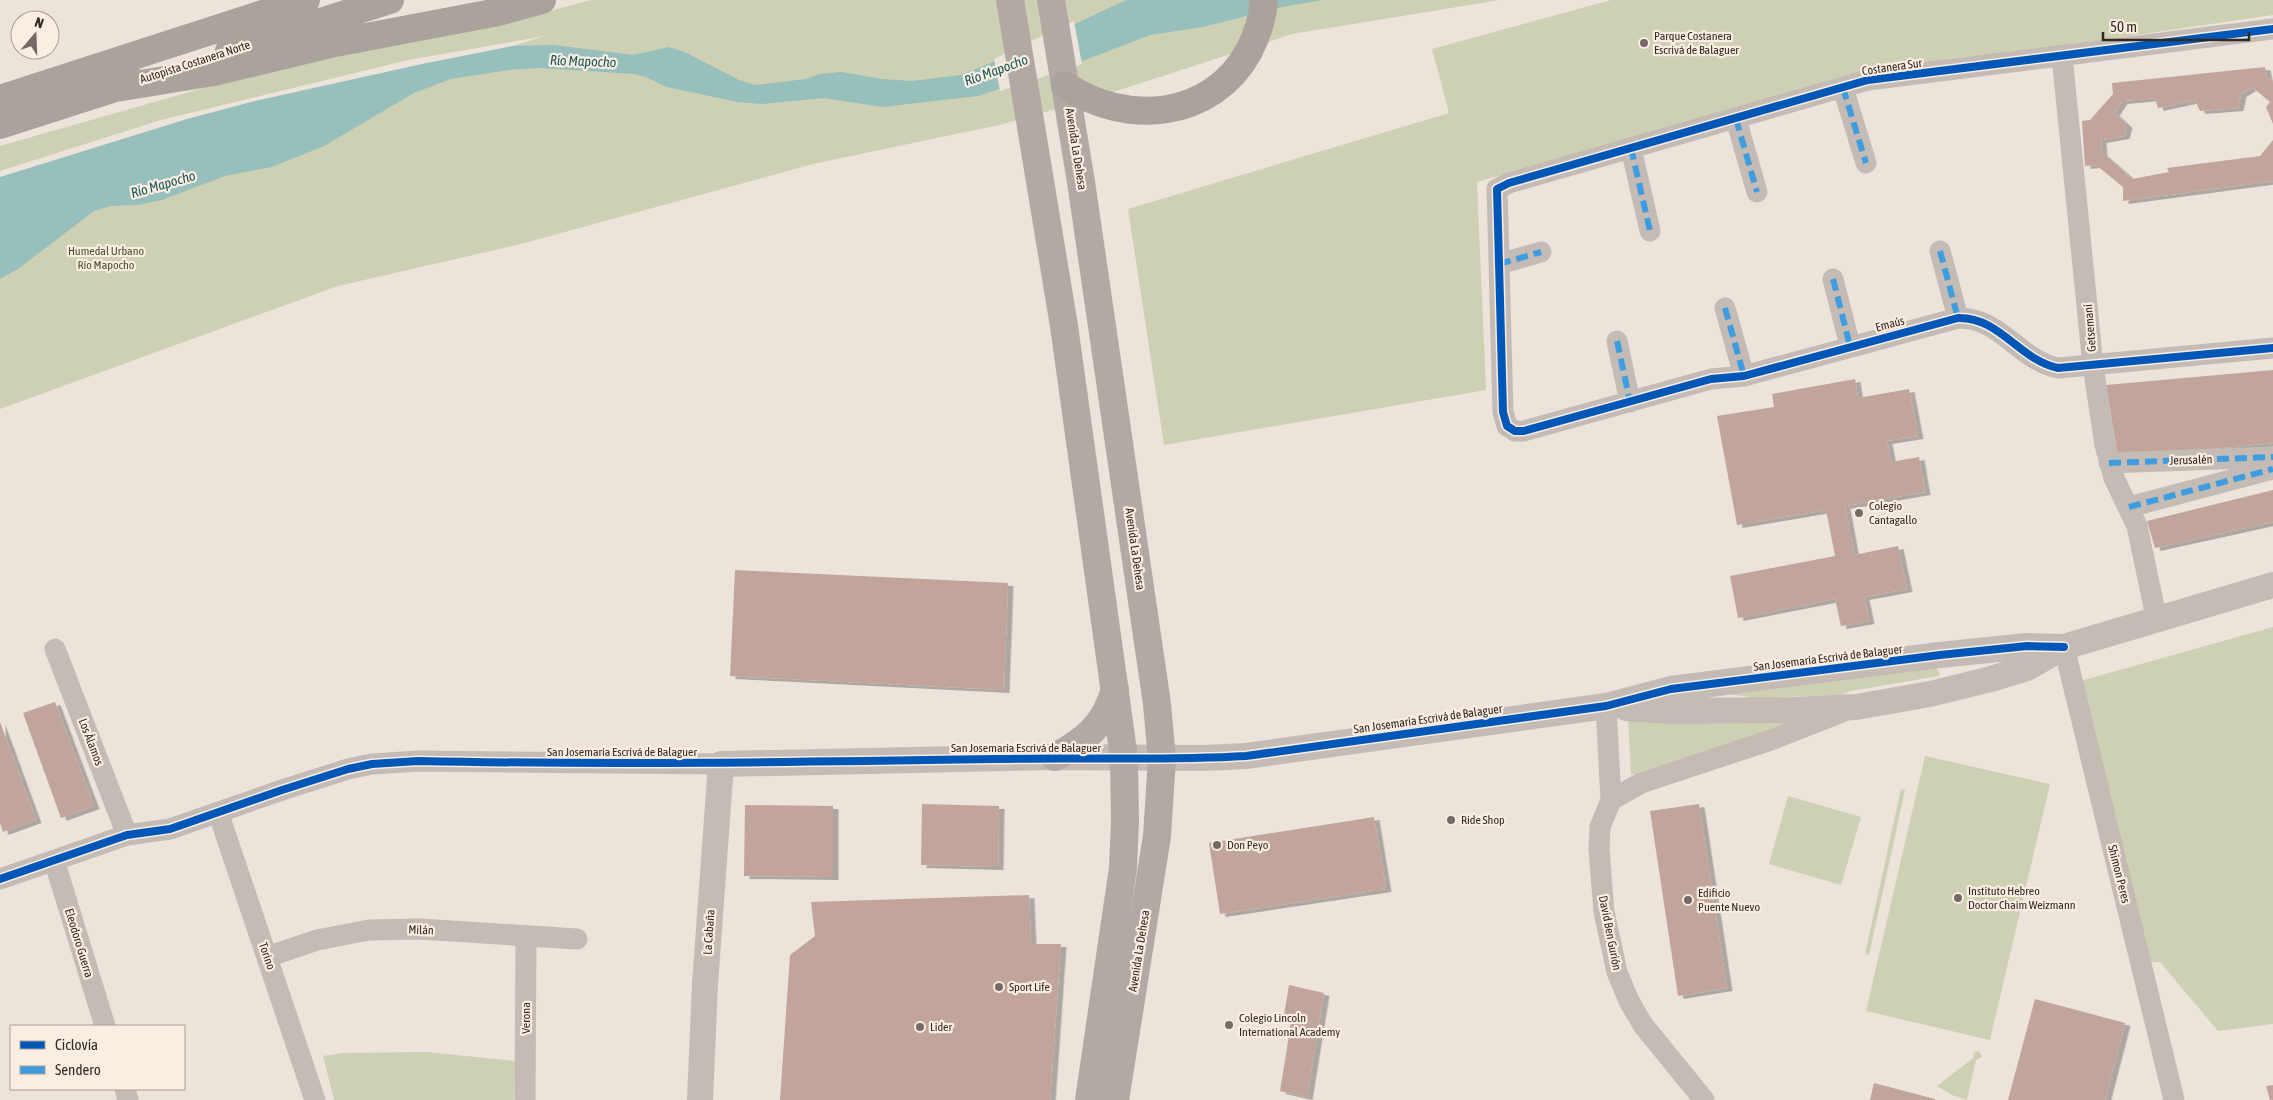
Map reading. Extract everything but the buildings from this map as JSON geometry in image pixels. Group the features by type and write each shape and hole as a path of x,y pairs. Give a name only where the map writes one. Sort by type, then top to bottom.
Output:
{"highway":[{"name":"Autopista Costanera Norte","path":"0,99 285,5 306,0"},
{"name":"Autopista Costanera Norte","path":"0,125 390,0"},
{"path":"116,88 214,72 335,44 498,12 542,0"},
{"path":"1066,85 1081,95 1104,105 1146,111 1184,105 1206,97 1226,81 1245,58 1258,30 1264,0"}],"main road":[{"path":"1010,0 1064,326 1124,758 1125,821 1123,868 1089,1100"},
{"name":"Avenida La Dehesa","path":"1051,0 1066,85 1158,704 1162,759 1157,836 1115,1100"},
{"path":"1054,758 1092,733 1107,713 1115,689"}],"street":[{"name":"Costanera Sur","path":"1499,264 1497,188 1509,183 1868,80 2273,29"},
{"name":"Getsemaní","path":"2062,56 2093,366 2109,463 2114,478 2129,507 2138,533 2157,621"},
{"path":"1842,88 1866,163"},
{"path":"1736,119 1757,192"},
{"path":"1631,148 1650,231"},
{"path":"1940,251 1958,318"},
{"path":"1499,264 1542,252"},
{"name":"Emaús","path":"1499,264 1503,412 1505,422 1509,428 1515,431 1720,377 1744,376 1958,318 1972,318 1988,324 2030,356 2048,366 2070,368 2273,348"},
{"path":"1833,279 1850,346"},
{"path":"1725,308 1744,376"},
{"path":"1617,341 1630,402"},
{"name":"Jerusalén","path":"2109,463 2273,457"},
{"name":"Jerusalén","path":"2129,507 2273,469"},
{"name":"San Josemaría Escrivá de Balaguer","path":"1606,706 1673,711 1794,710 1856,707 1930,694 2027,668 2064,647 2157,621 2273,585"},
{"name":"San Josemaría Escrivá de Balaguer","path":"1,877 127,835 170,829 282,790 372,764 418,761 721,764 1054,758 1162,759 1246,756 1606,706 1671,689 2027,646 2064,647"},
{"name":"Shimon Peres","path":"2064,647 2174,1100"},
{"name":"Los Álamos","path":"55,649 127,835"},
{"path":"1930,694 1948,680 1951,672 1948,662 1940,656"},
{"name":"David Ben Gurión","path":"1606,706 1611,800 1600,827 1598,850 1604,912 1617,972 1629,1001 1643,1025 1704,1100"},
{"path":"1611,800 1641,783 1771,740 1856,707"},
{"name":"La Cabaña","path":"700,1100 705,984 721,764"},
{"name":"Torino","path":"218,812 315,1100"},
{"name":"Eleodoro Guerra","path":"54,860 105,1025"},
{"name":"Milán","path":"268,957 317,940 369,930 420,930 577,939"},
{"name":"Verona","path":"525,1100 526,936"}],"green space":[{"name":"Humedal Urbano Río Mapocho","path":"591,0 1500,0 1292,34 1095,98 999,125 813,164 521,244 338,286 0,409 0,178 496,51 545,36 408,60 161,120 0,171 0,146 277,67 531,16"},
{"path":"1611,0 2273,0 2273,15 1855,76 1477,182 1486,390 1164,445 1128,209 1449,113 1432,49"},
{"path":"2273,627 2273,1024 2218,1031 2160,962 2132,962 2066,685"},
{"path":"1936,668 1940,674 1939,676 1851,691 1841,695 1758,698 1727,694"},
{"path":"1628,718 1802,720 1631,775"},
{"name":"Instituto Hebreo Doctor Chaim Weizmann","path":"1925,756 2050,784 1990,1040 1866,1011"},
{"path":"1901,789 1905,790 1869,955 1865,954"},
{"path":"1788,796 1861,817 1841,885 1769,864"},
{"path":"1979,1051 1982,1057 1976,1060 1967,1100 1952,1095 1937,1086 1973,1058 1974,1052"},
{"path":"427,1052 515,1061 514,1100 334,1100 323,1056 343,1053"}],"water":[{"name":"Río Mapocho","path":"1126,0 1322,0 1282,7 1203,27 1150,35 1075,64 978,96 882,107 824,98 761,104 737,102 667,87 635,74 539,68 509,70 451,79 414,93 324,146 272,167 225,176 162,200 138,205 111,206 94,211 18,269 0,279 0,177 187,119 255,101 512,46 554,45 633,55 669,47 685,52 739,80 755,85 806,79 820,74 842,72 882,79 912,81 961,75 1000,59"}],"pier":[{"path":"1074,21 1082,64 1000,91 994,59"}],"marked path":[{"path":"1843,88 1866,163"},
{"path":"1736,119 1757,192"},
{"path":"1631,148 1650,231"},
{"path":"1940,251 1958,318"},
{"path":"1499,264 1541,252"},
{"path":"1833,279 1850,346"},
{"path":"1725,308 1744,376 1740,376"},
{"path":"1617,341 1630,402"},
{"path":"2109,463 2273,457"},
{"path":"2129,507 2273,469"}],"cycle path":[{"path":"2273,29 1868,80 1509,183 1497,189 1503,412 1507,426 1515,431 1524,431 1711,379 1744,376 1958,318 1986,324 2032,357 2044,364 2058,368 2273,348"},
{"path":"0,879 127,835 170,829 282,790 348,769 372,764 418,761 707,763 1246,756 1606,706 1671,689 1940,655 2027,646 2064,647"}],"place":[{"name":"Parque Costanera Escrivá de Balaguer","path":"1644,43"},
{"name":"Colegio Cantagallo","path":"1859,513"},
{"name":"Ride Shop","path":"1451,820"},
{"name":"Don Peyo","path":"1217,845"},
{"name":"Instituto Hebreo Doctor Chaim Weizmann","path":"1958,898"},
{"name":"Edificio Puente Nuevo","path":"1688,900"},
{"name":"Sport Life","path":"999,987"},
{"name":"Colegio Lincoln International Academy","path":"1229,1025"},
{"name":"Lider","path":"920,1027"}]}
